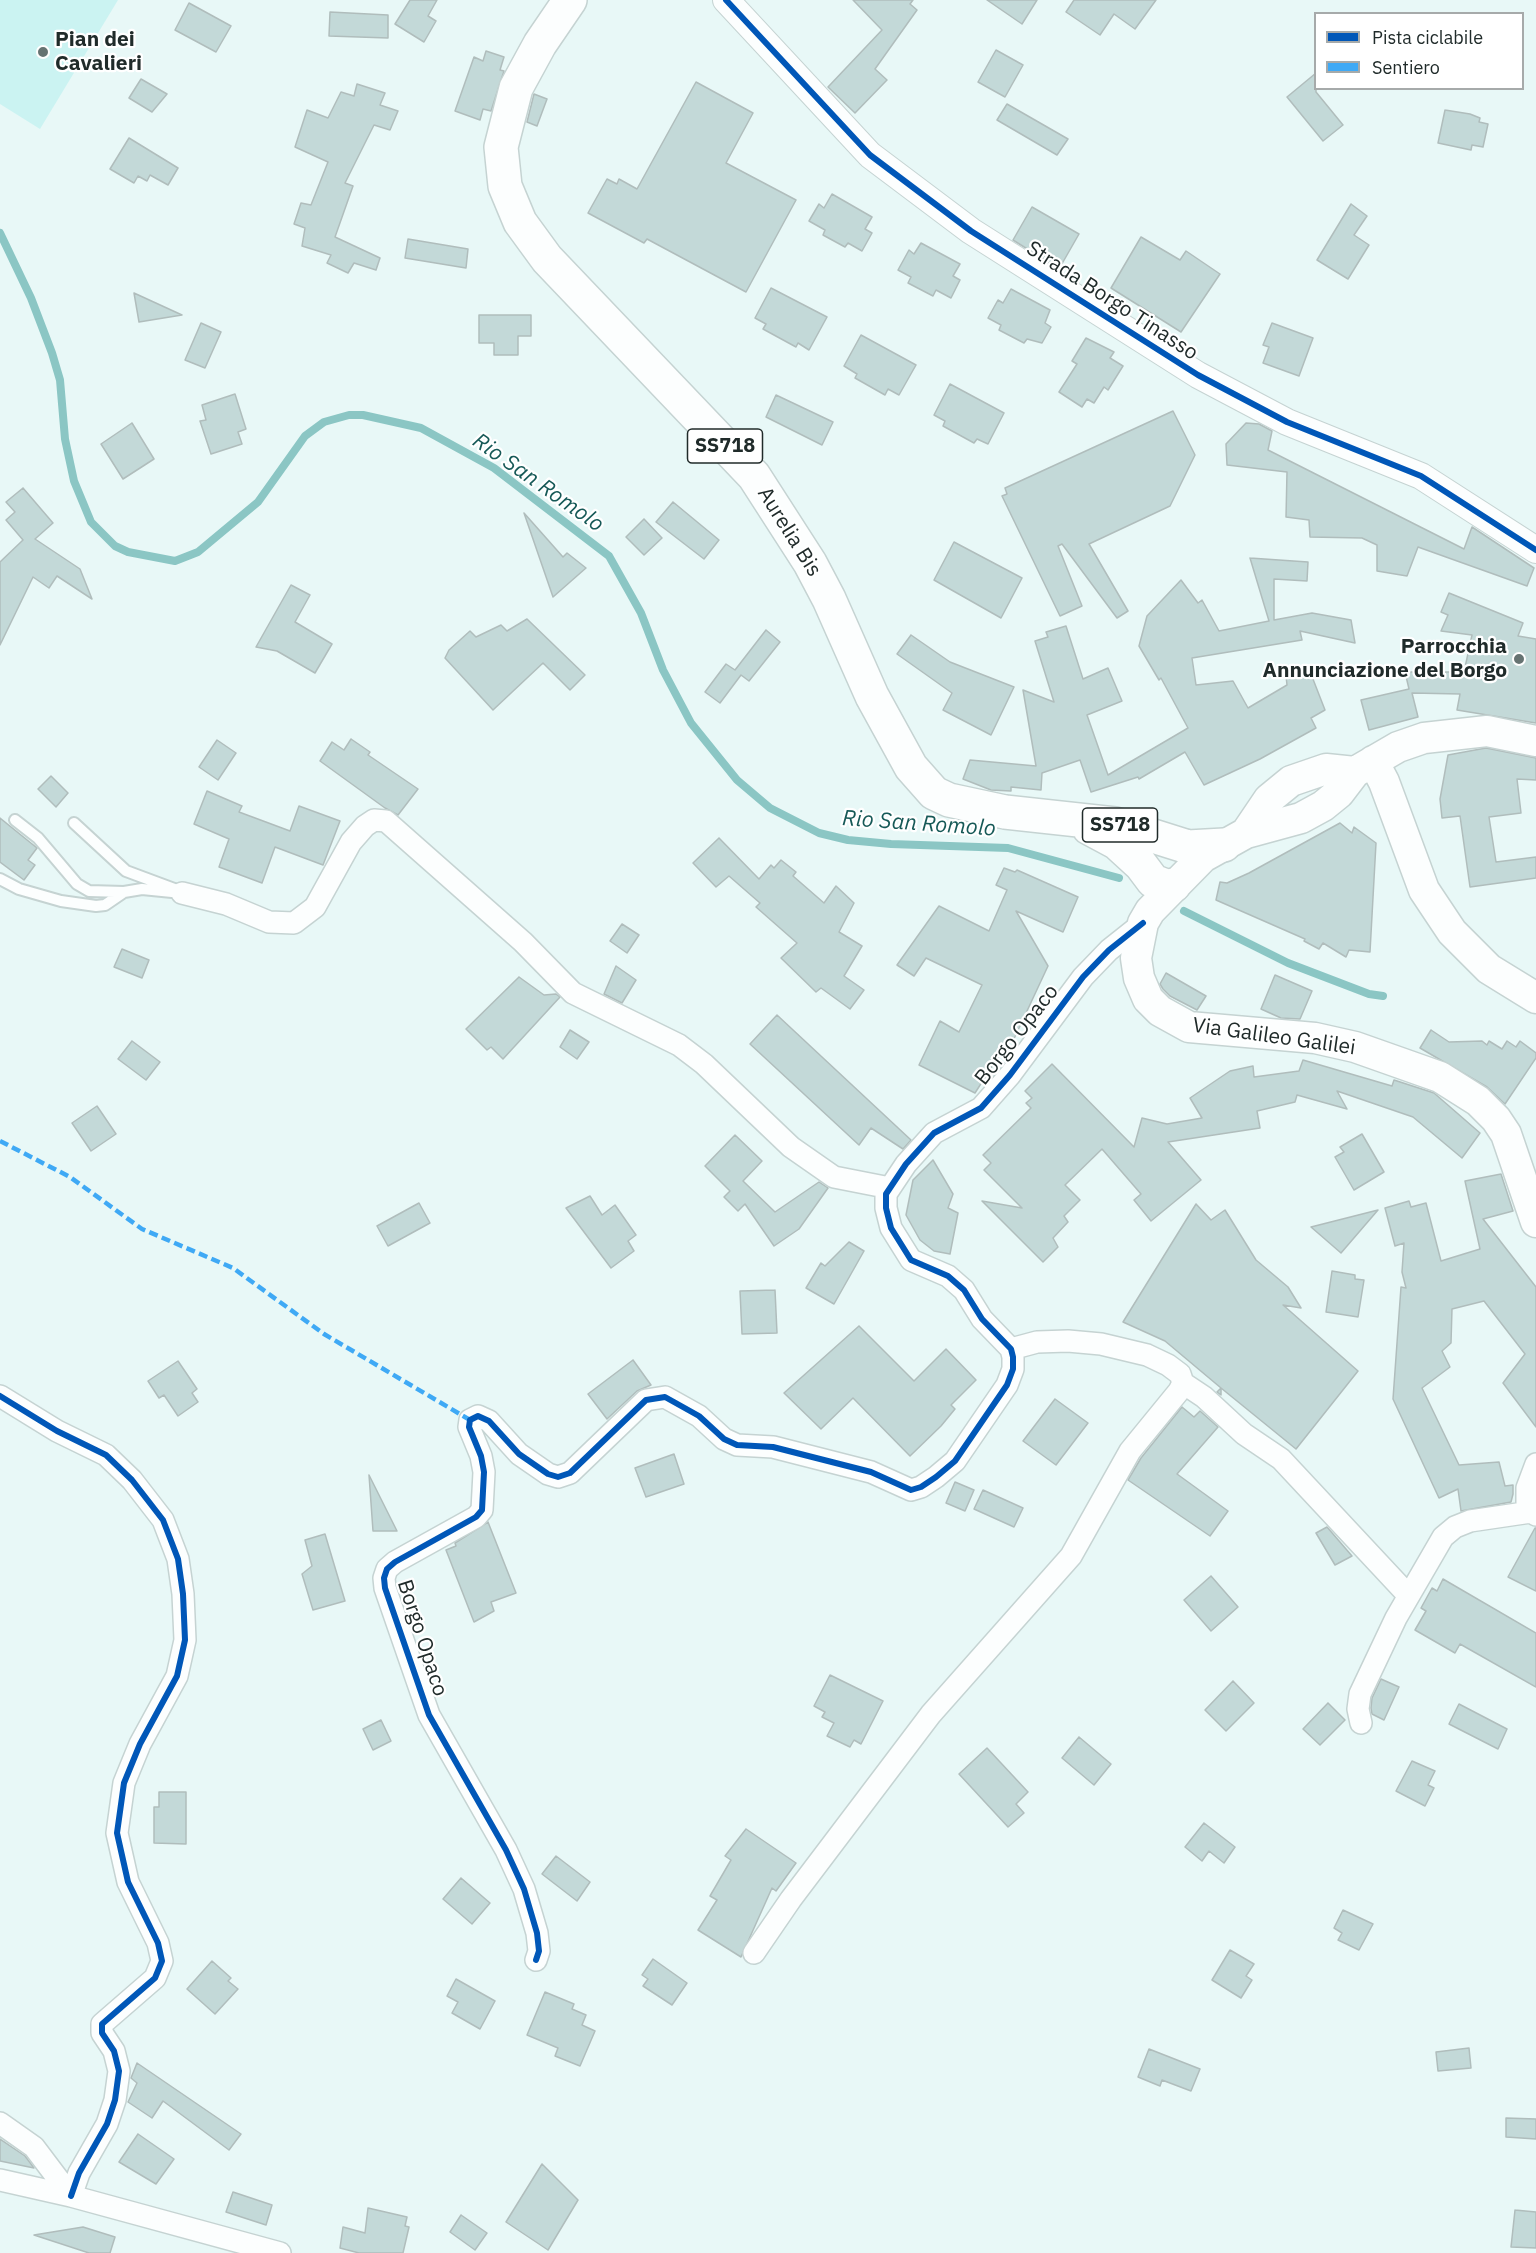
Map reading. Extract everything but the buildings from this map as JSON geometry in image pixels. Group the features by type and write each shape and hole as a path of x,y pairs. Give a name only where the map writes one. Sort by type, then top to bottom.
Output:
{"highway":[{"name":"Aurelia Bis","path":"570,0 540,44 516,88 501,147 505,186 520,222 547,259 754,476 810,563 829,599 872,696 911,767 922,781 934,793 949,800 1005,812 1069,818"},
{"name":"SS718","path":"1069,818 1115,824 1169,843 1188,847 1235,839"},
{"name":"SS718","path":"1069,818 1117,843 1141,865 1169,879"},
{"name":"SS718","path":"1146,917 1179,859 1169,843"}],"main road":[{"path":"1169,879 1235,839 1274,811 1301,818 1348,774 1398,747 1424,738 1487,731 1536,741"},
{"path":"1348,774 1384,782 1424,890 1452,932 1489,969 1536,998"},
{"name":"Via Galileo Galilei","path":"1146,917 1136,958 1139,978 1148,999 1160,1011 1189,1027 1315,1038 1355,1047 1440,1077 1478,1101 1506,1134 1536,1222"}],"street":[{"name":"Strada Borgo Tinasso","path":"734,7 870,155 971,231 1198,375 1287,422 1421,476 1536,550"},
{"path":"182,893 226,904 269,922 294,922 315,908 351,842 365,826 374,820 386,821 507,928 573,993 678,1045 704,1064 791,1147 834,1177 890,1188 886,1194 886,1208 891,1228 911,1260 948,1276 964,1290 982,1319 1011,1349 1037,1342 1068,1341 1101,1344 1147,1355 1168,1365 1180,1374 1183,1383 1204,1397 1244,1434 1281,1459 1408,1595"},
{"name":"Borgo Opaco","path":"890,1188 906,1164 934,1133 981,1108 1010,1075 1083,976 1146,917"},
{"name":"Borgo Opaco","path":"536,1960 539,1951 537,1933 524,1889 506,1850 429,1715 385,1588 384,1578 387,1569 395,1562 477,1517 483,1510 481,1456 469,1428 470,1420 478,1416 489,1421 519,1454 548,1474 558,1477 570,1473 646,1400 665,1397 699,1416 724,1438 737,1445 773,1447 871,1472 911,1490 921,1487 955,1461 1007,1385 1013,1369 1011,1349"},
{"path":"754,1953 791,1899 931,1714 1071,1556 1130,1451 1183,1383"},
{"path":"0,1396 57,1431 106,1455 132,1480 163,1520 178,1558 183,1594 185,1640 177,1676 140,1744 124,1783 117,1833 128,1882 158,1943 162,1961 155,1978 102,2024 102,2032 114,2051 119,2071 115,2100 107,2124 79,2173 71,2196"},
{"path":"1361,1723 1358,1709 1360,1694 1408,1595 1435,1548 1455,1527 1470,1521 1534,1514 1527,1503 1527,1488 1536,1464"},
{"path":"0,2123 34,2147 71,2196"},
{"path":"0,2180 71,2196 280,2253"}],"lane":[{"path":"15,820 38,838 76,884 88,891 124,892 142,889 182,893"},
{"path":"74,823 126,872 167,884 182,893"},
{"path":"0,879 19,889 61,901 96,906 105,905 124,892"}],"shaded area":[{"name":"Pian dei Cavalieri","path":"0,0 118,0 40,129 0,104"}],"waterway":[{"name":"Rio San Romolo","path":"0,233 31,298 52,353 60,380 65,439 74,481 91,522 115,546 128,552 175,561 198,552 258,502 305,436 324,422 349,415 363,415 421,428 494,468 609,556 641,613 663,670 691,723 737,780 770,808 819,833 848,840 891,844 1008,848 1119,878"},
{"name":"Rio San Romolo","path":"1184,911 1288,963 1369,994 1383,996"}],"marked path":[{"path":"0,1141 70,1177 142,1229 233,1268 324,1334 470,1420"}],"cycle path":[{"path":"726,0 870,155 971,231 1198,375 1287,422 1421,476 1536,550"},
{"path":"536,1960 539,1951 537,1933 524,1889 506,1850 429,1715 385,1588 384,1578 387,1569 395,1562 476,1517 482,1510 484,1472 481,1456 469,1427 470,1420 478,1416 489,1421 519,1454 548,1474 558,1477 570,1473 646,1400 665,1397 699,1416 724,1439 737,1445 773,1447 871,1472 911,1490 921,1487 936,1477 955,1461 1007,1385 1013,1369 1013,1357 1011,1349 982,1319 964,1290 948,1276 911,1260 891,1228 886,1208 886,1194 906,1164 934,1133 981,1108 1010,1075 1083,977 1109,950 1143,923"},
{"path":"0,1396 57,1431 106,1455 132,1480 163,1520 178,1559 183,1594 185,1640 177,1676 140,1744 124,1783 117,1833 128,1882 158,1943 162,1961 155,1978 102,2024 102,2033 114,2051 119,2071 115,2100 107,2124 79,2173 71,2196"}],"place":[{"name":"Pian dei Cavalieri","path":"43,52"},
{"name":"Parrocchia Annunciazione del Borgo","path":"1519,659"}]}
